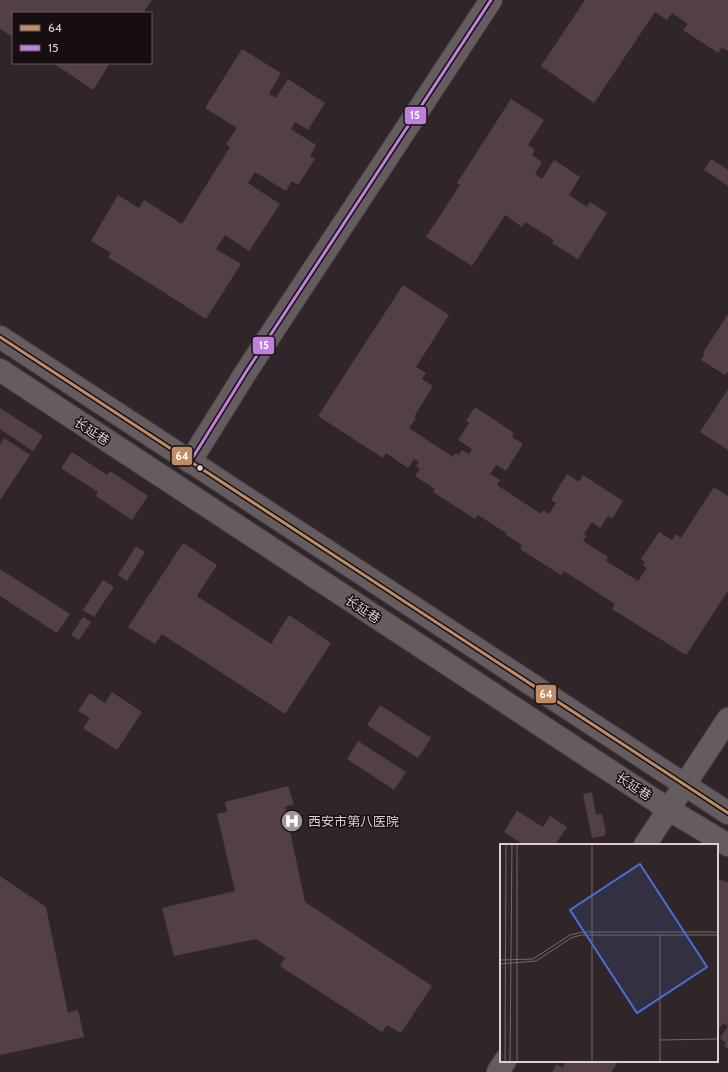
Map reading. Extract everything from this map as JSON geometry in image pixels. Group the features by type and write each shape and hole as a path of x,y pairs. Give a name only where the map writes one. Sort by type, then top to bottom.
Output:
{"street":[{"path":"190,462 250,366 491,0"},
{"path":"0,338 728,813"},
{"name":"长延巷","path":"0,370 668,809 728,845"},
{"path":"646,844 728,719"},
{"path":"498,1072 504,1062"}],"building":[{"path":"0,0 152,0 144,12 12,12 12,36 0,29"},
{"path":"585,0 728,0 728,51 722,47 718,53 683,30 688,24 672,13 667,20 655,12 594,103 541,66"},
{"path":"242,49 281,73 269,94 276,98 288,79 325,103 308,130 295,122 291,129 316,145 310,156 315,159 298,185 292,181 286,191 255,172 248,183 280,204 249,251 225,235 216,249 241,264 206,319 108,257 111,253 91,241 118,195 139,208 144,200 182,224 230,147 226,144 237,128 205,108"},
{"path":"54,64 109,64 93,90"},
{"path":"511,99 544,120 528,145 535,150 532,155 542,162 535,174 542,179 554,160 580,177 569,195 587,207 590,202 607,213 578,259 552,243 554,240 525,222 522,227 505,215 472,266 426,237 460,185 457,183"},
{"path":"711,159 728,170 728,186 704,170"},
{"path":"403,285 449,315 416,367 426,373 422,379 433,386 409,428 453,457 455,453 459,455 462,450 469,454 472,449 458,440 469,423 466,421 475,407 514,433 512,437 523,444 506,471 496,465 490,474 500,480 497,485 541,514 543,510 549,514 556,503 551,500 567,474 579,482 583,475 623,501 612,519 608,516 600,528 592,522 584,534 586,536 583,541 608,557 606,561 638,581 647,568 643,565 645,562 641,559 659,532 672,540 676,534 681,538 714,487 728,496 728,591 686,655 612,609 615,604 564,571 561,575 520,549 522,545 505,534 506,533 478,515 475,519 433,492 435,489 415,476 420,469 416,466 419,462 414,459 408,468 386,453 383,458 318,416"},
{"path":"728,314 728,372 725,375 701,360 705,354 703,353"},
{"path":"728,389 728,450 700,432"},
{"path":"0,408 43,436 33,451 0,429"},
{"path":"4,438 30,455 0,500 0,445"},
{"path":"72,452 107,475 110,471 148,496 132,520 96,496 98,492 61,468"},
{"path":"183,543 217,565 197,596 271,644 289,615 331,643 285,714 162,634 155,644 128,627"},
{"path":"136,546 145,552 127,581 118,575"},
{"path":"0,569 70,614 57,633 0,596"},
{"path":"103,580 114,587 94,617 83,610"},
{"path":"83,617 91,622 79,640 71,635"},
{"path":"112,692 142,712 117,750 83,728 90,718 78,711 90,693 105,703"},
{"path":"380,705 431,738 418,758 367,725"},
{"path":"358,741 406,772 394,790 347,759"},
{"path":"288,786 294,804 285,807 305,902 432,986 401,1033 387,1025 382,1032 280,966 285,958 256,939 174,956 162,908 235,891 217,814 227,812 225,802"},
{"path":"592,792 596,815 602,814 606,833 604,836 592,838 583,794"},
{"path":"517,811 543,827 550,816 567,827 556,844 522,844 504,832"},
{"path":"0,876 46,907 68,1013 78,1010 84,1037 0,1055"},
{"path":"718,879 728,882 728,1026 723,1023 718,1030"},
{"path":"728,1026 728,1049 724,1046 726,1043 720,1038"},
{"path":"566,1062 618,1062 611,1072 552,1072 557,1064 562,1068"}],"transit line":[{"name":"15","path":"190,462 246,372 491,0"},
{"name":"64","path":"0,337 728,813"}],"place":[{"name":"西安市第八医院","path":"292,821"}]}
